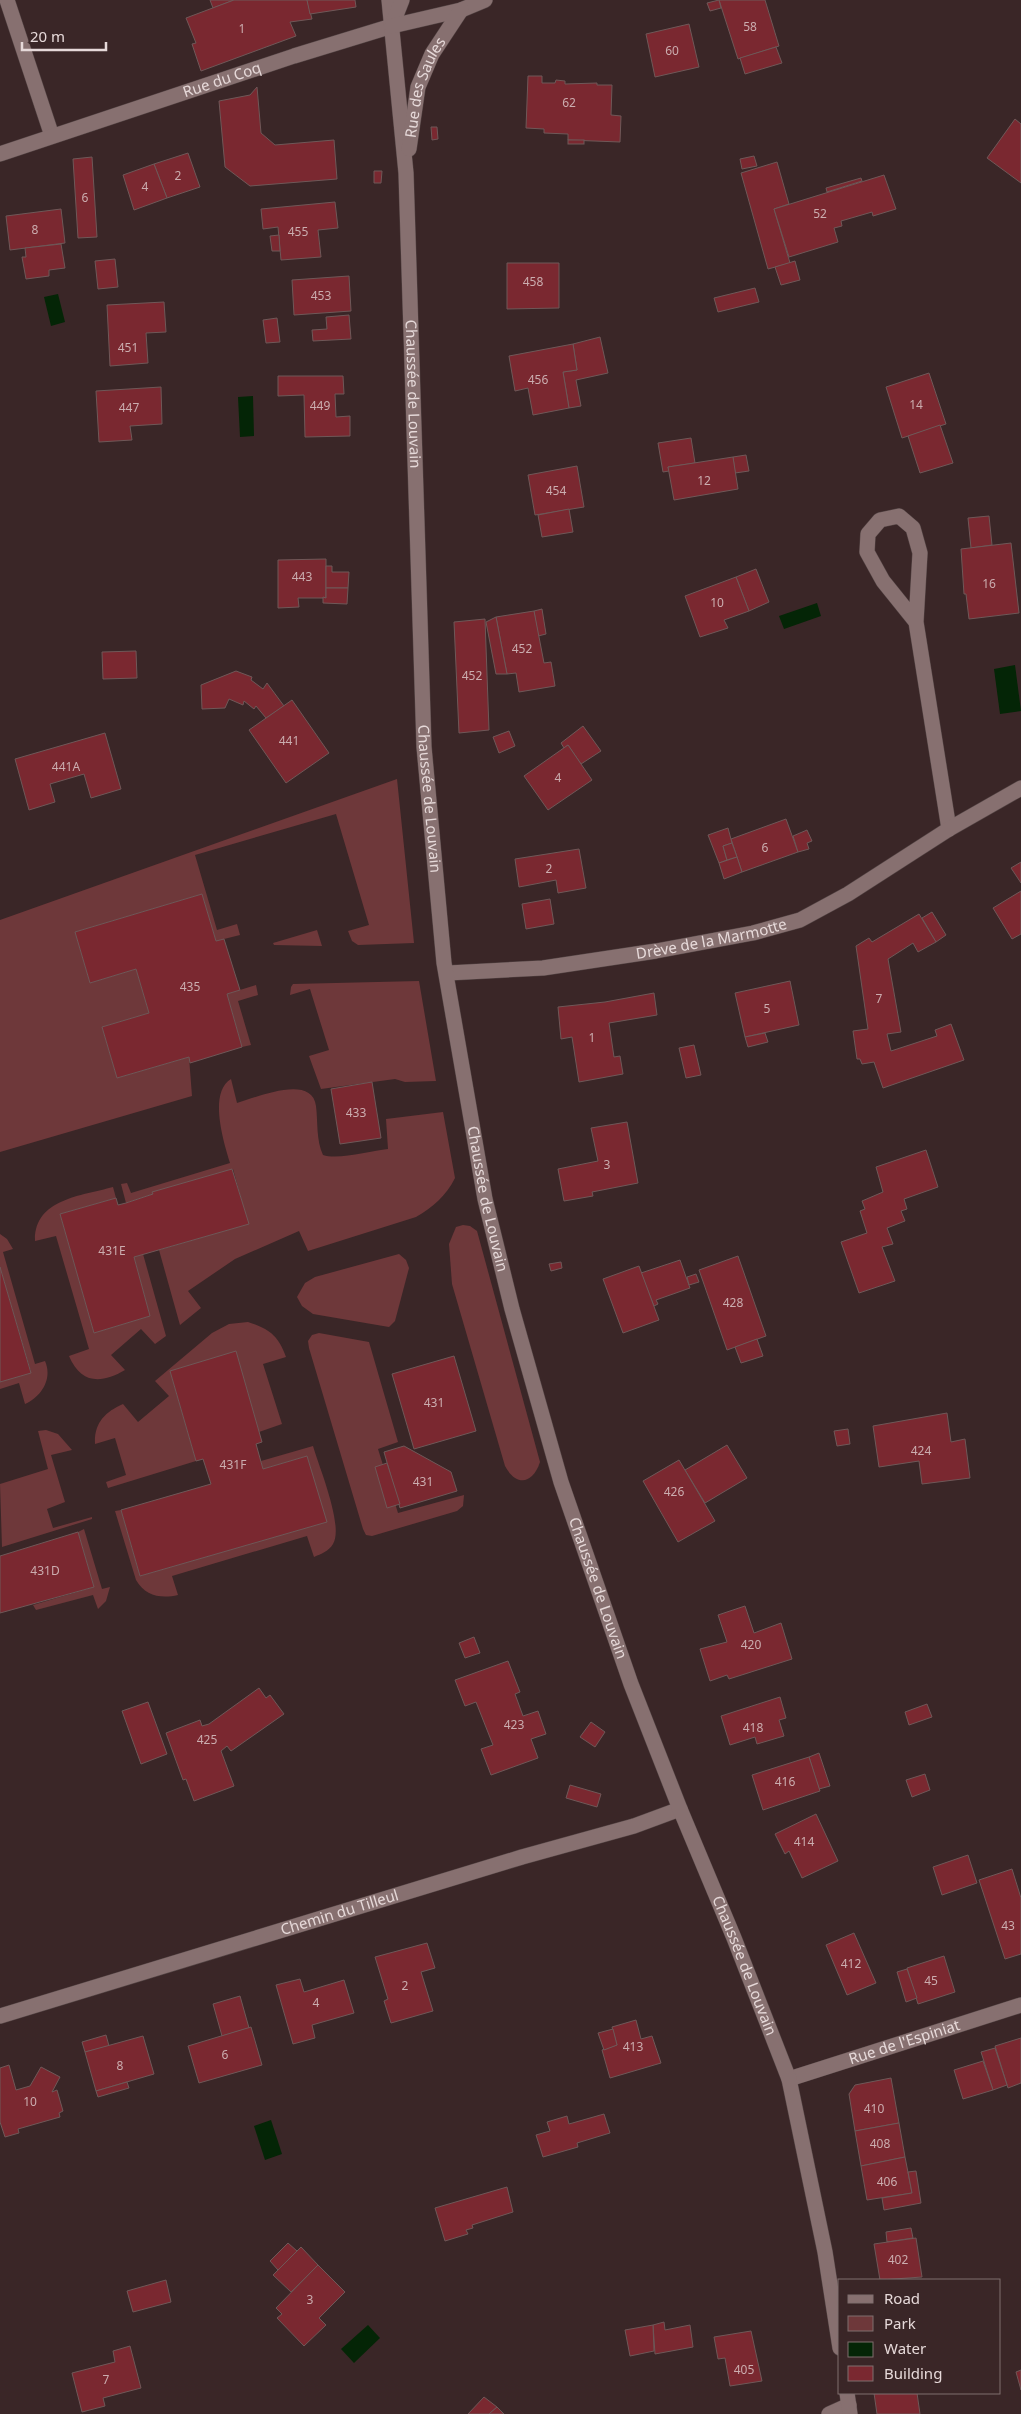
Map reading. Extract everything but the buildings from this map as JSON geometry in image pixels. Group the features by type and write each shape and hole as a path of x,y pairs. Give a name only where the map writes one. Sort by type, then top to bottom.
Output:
{"street":[{"path":"7,0 52,136"},
{"name":"Chaussée de Louvain","path":"389,0 406,173 424,747 444,963 448,973 485,1200 512,1309 561,1482 631,1684 789,2079 825,2252 838,2335"},
{"path":"392,26 402,0"},
{"name":"Rue des Saules","path":"392,26 461,10 485,0"},
{"name":"Rue des Saules","path":"406,173 418,87 432,54 461,10"},
{"name":"Rue du Coq","path":"0,154 303,53 392,26"},
{"path":"916,622 883,581 867,552 868,534 880,520 900,516 913,528 920,553 916,622 949,829"},
{"name":"Drève de la Marmotte","path":"448,973 543,968 753,933 800,920 848,894 949,829 1021,788"},
{"name":"Chemin du Tilleul","path":"0,2016 522,1857 634,1826 680,1809"},
{"name":"Rue de l'Espiniat","path":"789,2079 1021,2004"},
{"path":"829,2414 848,2404"}],"green space":[{"path":"397,779 414,943 358,945 352,941 348,931 369,925 336,814 195,855 217,930 237,924 240,935 216,941 202,894 75,932 90,983 136,969 149,1013 102,1027 117,1078 189,1057 192,1096 0,1152 0,920"},
{"path":"317,930 322,946 274,945 273,943"},
{"path":"419,981 436,1081 405,1082 395,1079 321,1089 309,1056 329,1050 310,989 290,995 293,984"},
{"path":"256,985 258,995 238,1001 251,1045 242,1047 227,994"},
{"path":"231,1079 237,1103 282,1090 294,1089 304,1091 312,1096 316,1106 318,1137 321,1149 323,1155 329,1156 346,1156 388,1149 386,1119 443,1112 455,1178 438,1200 416,1217 308,1251 299,1231 235,1259 188,1291 201,1308 180,1325 159,1250 248,1224 233,1169 153,1192 153,1194 126,1203 121,1184 127,1183 131,1193 230,1163 224,1143 219,1106 220,1095 224,1086"},
{"path":"113,1187 116,1198 60,1214 94,1333 150,1316 134,1257 143,1254 166,1336 155,1344 141,1329 111,1355 125,1370 108,1378 92,1379 79,1372 69,1356 89,1349 56,1236 35,1241 37,1227 42,1216 51,1208 74,1197"},
{"path":"470,1226 477,1231 540,1462 533,1475 524,1480 514,1477 505,1466 452,1284 449,1244 456,1227"},
{"path":"0,1234 7,1239 13,1249 3,1252 35,1364 45,1361 48,1374 44,1387 36,1397 25,1404 19,1383 0,1389 0,1382 31,1372 0,1267"},
{"path":"399,1254 406,1260 409,1268 395,1321 389,1327 313,1314 302,1306 297,1297 305,1283 315,1277"},
{"path":"248,1322 262,1327 272,1334 280,1343 286,1357 263,1364 282,1424 259,1432 236,1352 170,1371 196,1461 108,1488 106,1482 126,1475 115,1438 95,1444 96,1430 102,1419 123,1404 138,1422 169,1396 155,1381 212,1333 229,1324"},
{"path":"319,1333 369,1342 398,1442 378,1449 398,1513 464,1495 463,1506 457,1511 372,1536 366,1535 309,1348 308,1341 312,1335"},
{"path":"46,1430 58,1434 72,1450 51,1455 65,1502 47,1509 53,1528 92,1517 92,1519 2,1547 0,1484 48,1469 38,1431"},
{"path":"313,1446 329,1496 335,1524 336,1535 333,1544 327,1550 314,1557 307,1536 172,1576 178,1595 166,1597 154,1595 144,1590 136,1580 115,1511 121,1510 140,1576 326,1522 307,1456 263,1469 261,1461"},
{"path":"84,1529 102,1589 110,1587 106,1601 98,1609 93,1595 36,1610 33,1605 94,1587 78,1532"}],"water":[{"path":"58,294 65,322 51,326 44,297"},
{"path":"253,396 254,436 240,437 238,397"},
{"path":"817,603 821,616 784,629 779,616"},
{"path":"1015,665 1021,711 1000,714 994,669"},
{"path":"271,2120 282,2154 265,2160 254,2126"},
{"path":"368,2325 380,2338 354,2363 341,2349"}]}
